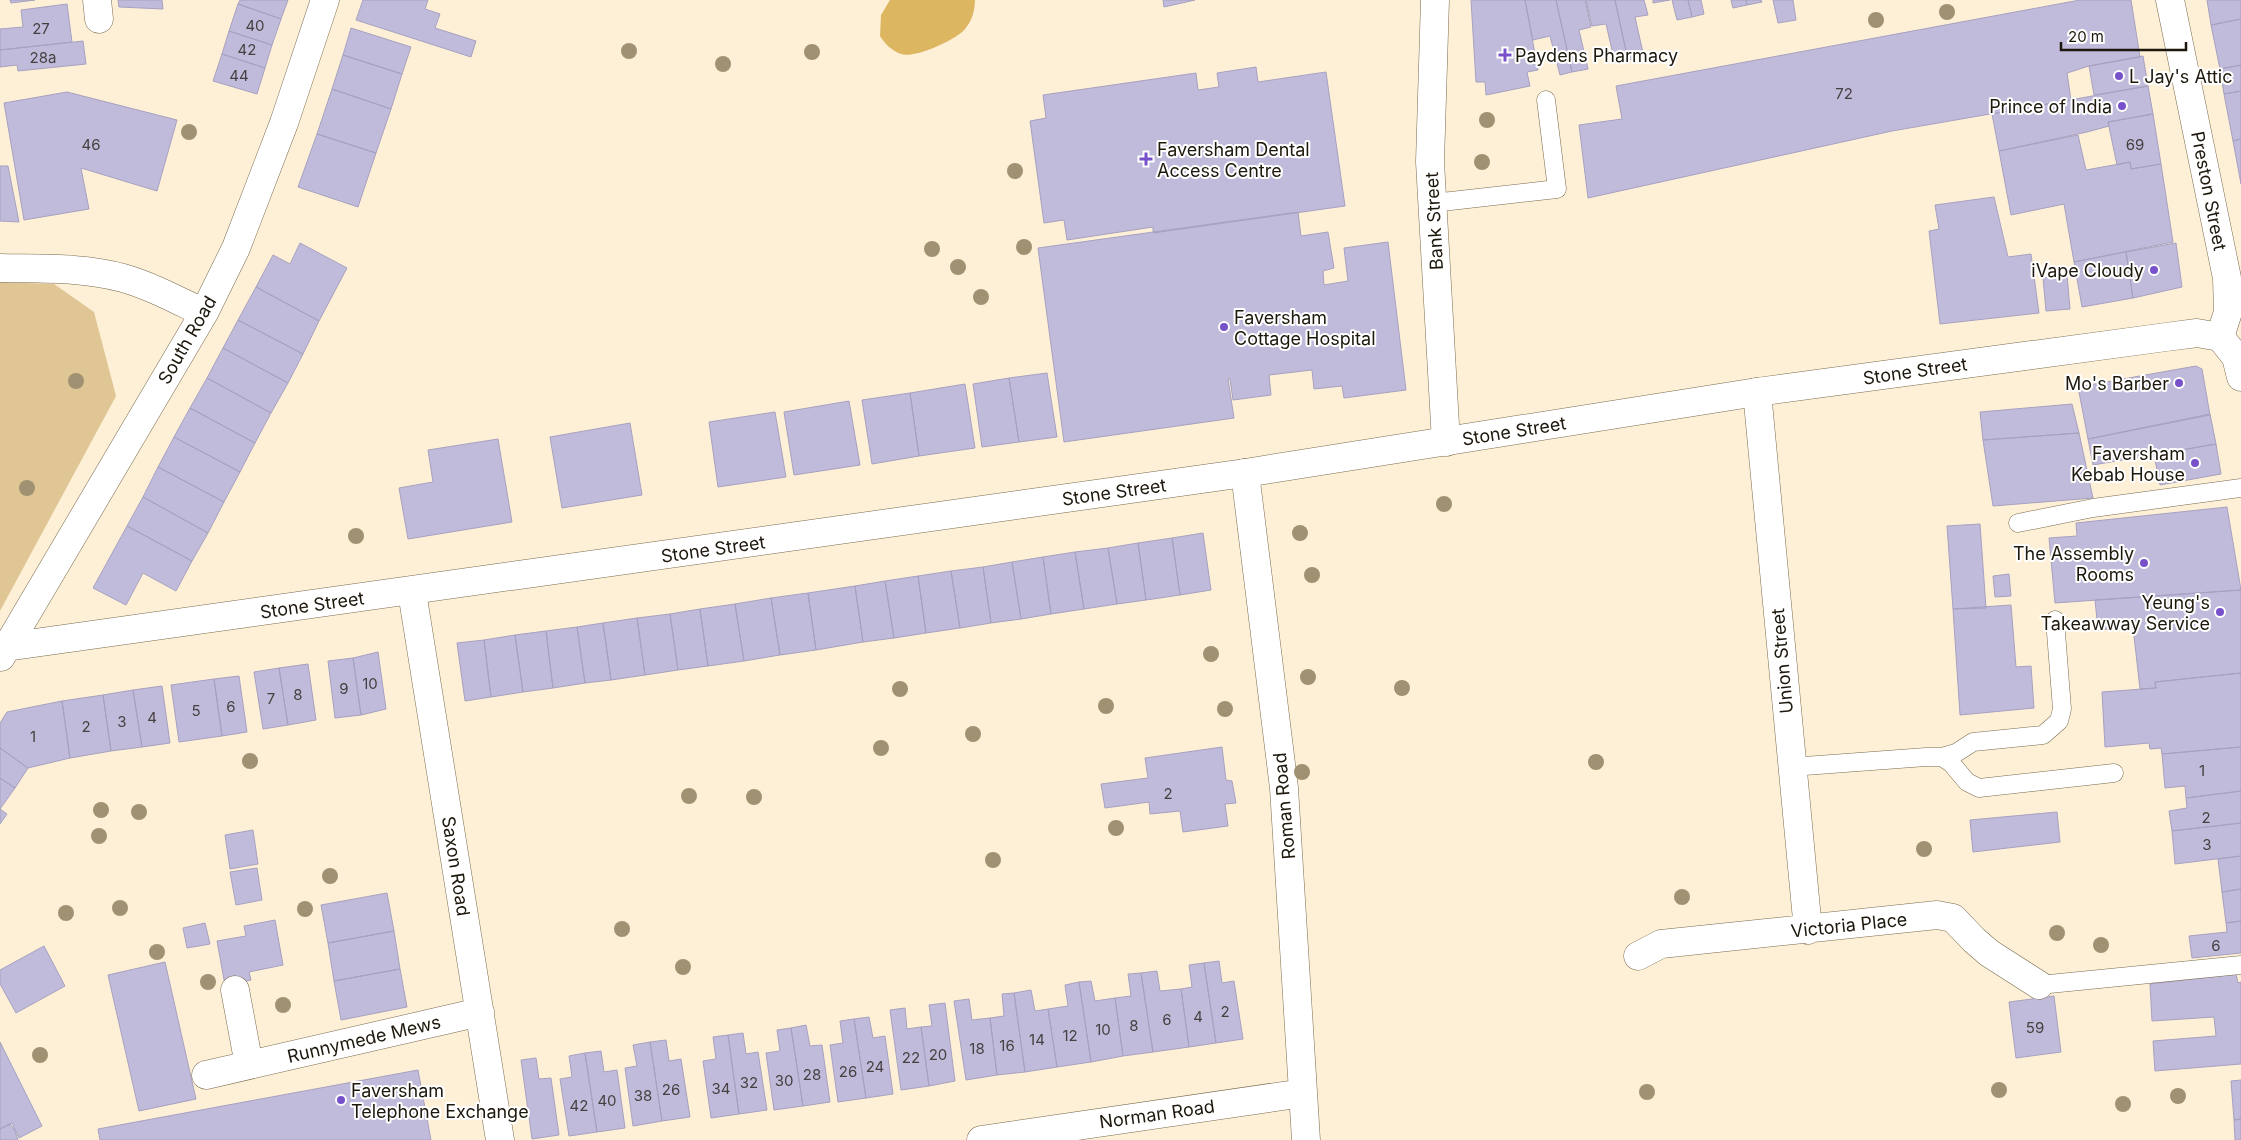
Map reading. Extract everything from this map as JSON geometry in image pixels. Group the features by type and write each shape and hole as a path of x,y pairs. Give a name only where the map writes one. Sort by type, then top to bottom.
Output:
{"street":[{"name":"South Road","path":"3,653 204,313 236,248 287,114 325,0"},
{"name":"Bank Street","path":"1435,0 1430,162 1446,442"},
{"name":"Preston Street","path":"2170,0 2227,278 2228,312 2220,337"},
{"path":"0,268 80,271 116,277 149,287 204,313"},
{"name":"Stone Street","path":"3,653 412,592 1245,473 1757,392 2166,336 2197,334 2220,337"},
{"path":"2220,337 2236,357 2241,378"},
{"name":"Union Street","path":"1757,392 1791,767 1808,930"},
{"name":"Roman Road","path":"1245,473 1284,788 1306,1140"},
{"name":"Saxon Road","path":"412,592 500,1140"},
{"name":"Victoria Place","path":"1638,956 1661,944 1937,916 1953,918 1974,940 1990,953 2039,985"},
{"path":"235,990 249,1065"},
{"name":"Runnymede Mews","path":"206,1075 480,1012"},
{"name":"Norman Road","path":"980,1140 1303,1093"}],"lane":[{"path":"1432,203 1557,189 1546,100"},
{"path":"2018,523 2093,508 2241,488"},
{"path":"1791,767 1942,757 1956,753 1973,742 2043,735 2060,721 2062,709 2055,620"},
{"path":"1942,757 1951,763 1967,782 1979,788 2114,773"},
{"path":"2039,985 2241,966"}],"shaded area":[{"path":"890,0 975,0 974,11 965,29 934,48 907,55 892,49 880,36 881,15"},
{"path":"0,282 54,284 94,312 116,396 0,611"}],"building":[{"path":"10,0 35,0 11,3"},
{"path":"118,0 162,0 163,9 119,7"},
{"path":"240,0 288,0 281,19 238,4"},
{"path":"363,0 428,0 425,9 440,14 435,28 476,41 471,57 356,20"},
{"path":"1163,0 1195,0 1164,7"},
{"name":"Paydens Pharmacy","path":"1471,0 1525,0 1538,70 1527,72 1530,86 1486,95 1485,82 1476,82"},
{"path":"1525,0 1556,0 1572,72 1560,75 1550,36 1533,40"},
{"path":"1556,0 1585,0 1591,27 1579,30 1588,69 1572,72"},
{"path":"1586,0 1615,0 1628,60 1615,63 1606,24 1592,26"},
{"path":"1615,0 1644,0 1648,15 1635,17 1644,57 1628,60"},
{"path":"1653,0 1670,0 1653,3"},
{"path":"1672,0 1688,0 1692,17 1677,20"},
{"path":"1688,0 1701,0 1704,14 1692,17"},
{"path":"1731,0 1746,0 1747,5 1733,8"},
{"path":"1746,0 1761,0 1762,2 1747,5"},
{"path":"1773,0 1793,0 1796,20 1778,23"},
{"path":"2080,0 2131,0 2140,57 2089,66 2067,73 2071,100 1892,131 1588,198 1579,125 1622,119 1616,86"},
{"path":"2207,0 2241,0 2241,19 2211,25"},
{"path":"67,4 72,42 0,50 0,29 23,27 21,10"},
{"path":"238,4 281,19 272,45 229,31"},
{"path":"2241,19 2241,65 2220,69 2211,25"},
{"path":"351,28 411,47 402,74 343,55"},
{"path":"229,31 272,45 265,68 222,54"},
{"path":"83,41 86,64 18,71 17,65 0,67 0,50"},
{"path":"222,54 265,68 257,94 213,81"},
{"path":"343,55 402,74 391,109 332,89"},
{"name":"L Jay's Attic","path":"2143,56 2148,86 2094,95 2089,66"},
{"path":"2241,65 2241,91 2224,94 2220,69"},
{"path":"1256,67 1258,82 1326,72 1345,206 1153,233 1153,227 1067,240 1064,220 1044,223 1030,121 1046,118 1043,95 1196,73 1198,90 1219,87 1217,73"},
{"path":"2148,86 2153,114 2108,122 2109,126 2087,132 1999,151 1992,114"},
{"path":"332,89 391,109 376,153 317,134"},
{"path":"2241,91 2241,139 2233,141 2224,94"},
{"path":"67,92 177,120 157,191 81,168 89,209 24,220 4,103"},
{"path":"2153,114 2161,164 2131,169 2130,162 2117,165 2108,122"},
{"path":"317,134 376,153 358,207 298,187"},
{"path":"2078,135 2086,170 2130,162 2131,169 2161,164 2173,242 2074,262 2064,204 2011,215 1999,151"},
{"path":"2241,139 2241,184 2233,141"},
{"path":"0,166 8,166 19,222 0,221"},
{"path":"1994,197 2008,257 2031,254 2039,313 1940,324 1929,231 1939,229 1935,205"},
{"name":"Faversham Cottage Hospital","path":"1298,212 1301,236 1328,232 1334,268 1323,271 1324,285 1348,281 1344,248 1388,242 1406,390 1344,398 1342,386 1314,389 1312,370 1269,375 1271,395 1233,400 1230,379 1228,379 1234,418 1064,442 1038,248"},
{"path":"300,243 347,268 319,321 256,287 273,255 290,264"},
{"name":"iVape Cloudy","path":"2176,243 2182,287 2133,298 2126,252"},
{"path":"2126,252 2133,298 2082,307 2074,262"},
{"path":"2067,275 2070,309 2046,311 2043,278"},
{"path":"256,287 319,321 303,354 238,320"},
{"path":"238,320 303,354 288,383 223,348"},
{"path":"223,348 288,383 271,413 207,378"},
{"path":"2196,366 2202,369 2210,415 2088,439 2078,387"},
{"path":"1047,373 1057,437 1019,442 1009,378"},
{"path":"207,378 271,413 255,443 190,408"},
{"path":"1009,378 1019,442 982,447 973,384"},
{"path":"965,384 975,448 919,456 910,393"},
{"path":"910,393 919,456 872,464 862,400"},
{"path":"849,401 860,465 794,475 784,412"},
{"path":"2072,404 2079,433 1983,440 1980,412"},
{"path":"190,408 255,443 240,472 174,437"},
{"path":"775,412 786,477 718,487 709,422"},
{"path":"2210,414 2216,444 2093,465 2088,439"},
{"path":"630,423 642,495 562,508 550,437"},
{"path":"2079,433 2093,498 1993,506 1983,440"},
{"path":"174,437 240,472 224,502 158,467"},
{"path":"498,439 512,522 408,539 399,488 433,482 428,450"},
{"path":"2216,444 2221,474 2160,485 2154,455"},
{"path":"158,467 224,502 208,533 143,497"},
{"path":"143,497 208,533 192,561 127,526"},
{"name":"The Assembly Rooms","path":"2227,507 2241,590 2055,603 2049,538 2077,536 2076,523"},
{"path":"1980,524 1986,608 1953,609 1947,526"},
{"path":"127,526 192,561 176,591 143,573 126,605 93,588"},
{"path":"1203,533 1211,590 1180,595 1172,538"},
{"path":"1172,538 1180,595 1146,600 1138,543"},
{"path":"1138,543 1146,600 1117,604 1108,548"},
{"path":"1108,548 1117,604 1084,609 1075,552"},
{"path":"1075,552 1084,609 1051,614 1043,557"},
{"path":"1043,557 1051,614 1021,619 1012,562"},
{"path":"1012,562 1021,619 991,623 983,567"},
{"path":"983,567 991,623 960,628 951,571"},
{"path":"951,571 960,628 926,633 918,576"},
{"path":"2009,574 2011,596 1995,597 1993,576"},
{"path":"918,576 926,633 894,638 885,581"},
{"path":"885,581 894,638 863,642 855,586"},
{"path":"855,586 863,642 816,650 808,593"},
{"path":"2241,590 2241,673 2155,682 2156,688 2140,689 2133,627 2098,630 2095,600"},
{"path":"808,593 816,650 780,655 771,598"},
{"path":"771,598 780,655 744,661 735,604"},
{"path":"735,604 744,661 708,666 700,609"},
{"path":"2011,605 2016,667 2031,666 2034,708 1960,715 1953,609"},
{"path":"700,609 708,666 678,670 670,614"},
{"path":"670,614 678,670 645,675 637,618"},
{"path":"637,618 645,675 611,680 603,623"},
{"path":"603,623 611,680 585,683 577,627"},
{"path":"577,627 585,683 553,688 546,631"},
{"path":"546,631 553,688 523,692 515,635"},
{"path":"515,635 523,692 491,697 484,640"},
{"path":"484,640 491,697 465,701 457,643"},
{"path":"378,652 386,709 361,715 353,658"},
{"path":"353,658 361,715 335,718 328,661"},
{"path":"308,664 316,720 288,725 279,668"},
{"path":"279,668 288,725 263,729 254,672"},
{"path":"2241,673 2241,747 2162,754 2161,748 2150,749 2149,743 2105,747 2102,692 2156,688 2155,682"},
{"path":"239,676 247,732 222,736 214,679"},
{"path":"214,679 222,736 179,742 171,685"},
{"path":"162,686 170,743 142,747 133,690"},
{"path":"133,690 142,747 111,751 103,695"},
{"path":"103,695 111,751 70,758 62,701"},
{"path":"62,701 70,758 28,768 0,748 0,723 7,712"},
{"path":"1222,747 1226,780 1232,781 1236,803 1225,804 1228,826 1183,832 1180,811 1150,814 1149,802 1105,808 1101,784 1148,778 1145,758"},
{"path":"2241,747 2241,791 2186,798 2185,786 2165,788 2162,754"},
{"path":"0,748 28,768 15,788 0,778"},
{"path":"0,778 15,788 0,809"},
{"path":"2241,791 2241,823 2172,831 2169,811 2187,808 2186,798"},
{"path":"0,809 7,814 0,824"},
{"path":"2057,812 2060,842 1973,852 1970,820"},
{"path":"2241,823 2241,856 2175,864 2172,831"},
{"path":"253,830 258,864 230,869 225,835"},
{"path":"2241,856 2241,889 2222,892 2218,859"},
{"path":"257,868 262,900 236,905 230,872"},
{"path":"2241,889 2241,921 2226,923 2222,892"},
{"path":"387,893 394,931 328,943 321,905"},
{"path":"275,920 283,965 249,972 251,980 225,985 217,941 246,936 244,926"},
{"path":"2241,921 2241,953 2192,958 2189,936 2227,932 2226,923"},
{"path":"205,923 210,944 187,948 183,928"},
{"path":"394,931 400,969 334,981 328,943"},
{"path":"44,946 65,986 16,1013 0,984 0,970"},
{"path":"1219,961 1222,983 1234,981 1243,1039 1216,1043 1204,963"},
{"path":"165,962 196,1099 139,1111 108,975"},
{"path":"1204,963 1216,1043 1189,1047 1181,989 1192,987 1189,965"},
{"path":"400,969 407,1007 341,1020 334,981"},
{"path":"1157,971 1160,991 1181,989 1189,1047 1153,1052 1141,973"},
{"path":"1141,973 1153,1052 1123,1056 1115,998 1131,996 1128,974"},
{"path":"2236,974 2238,983 2241,982 2241,1064 2155,1071 2153,1041 2216,1036 2214,1017 2152,1021 2150,984"},
{"path":"1091,981 1095,1001 1115,998 1123,1056 1091,1062 1079,982"},
{"path":"1079,982 1091,1062 1057,1067 1048,1009 1068,1006 1065,985"},
{"path":"1031,990 1035,1011 1048,1009 1057,1067 1025,1072 1014,993"},
{"path":"1014,993 1025,1072 997,1075 990,1018 1004,1016 1002,994"},
{"path":"2054,996 2061,1052 2016,1058 2009,1002"},
{"path":"969,999 972,1020 990,1018 997,1075 966,1080 954,1001"},
{"path":"945,1003 955,1081 929,1086 921,1027 932,1026 929,1005"},
{"path":"905,1008 907,1029 921,1027 929,1086 901,1090 890,1010"},
{"path":"869,1017 873,1038 885,1036 893,1094 866,1098 854,1019"},
{"path":"854,1019 866,1098 838,1102 830,1045 843,1043 840,1021"},
{"path":"806,1025 810,1046 822,1045 830,1102 803,1106 791,1028"},
{"path":"791,1028 803,1106 774,1110 766,1053 780,1051 777,1030"},
{"path":"743,1033 746,1054 758,1052 767,1110 739,1114 728,1035"},
{"path":"728,1035 739,1114 711,1118 703,1061 716,1059 713,1037"},
{"path":"666,1040 669,1061 681,1059 690,1117 662,1121 650,1042"},
{"path":"0,1042 42,1126 19,1138 12,1123 0,1129"},
{"path":"650,1042 662,1121 633,1126 625,1068 637,1066 633,1045"},
{"path":"601,1051 604,1072 617,1070 625,1128 597,1132 585,1053"},
{"path":"585,1053 597,1132 569,1136 560,1079 572,1077 569,1056"},
{"path":"536,1058 539,1079 551,1078 559,1135 532,1139 521,1060"},
{"name":"Faversham Telephone Exchange","path":"418,1070 431,1140 100,1140 98,1129"},
{"path":"2241,1080 2241,1119 2234,1120 2231,1081"},
{"path":"2241,1119 2241,1140 2235,1140 2234,1120"},
{"path":"10,1124 18,1140 0,1140 0,1129"}],"place":[{"name":"Paydens Pharmacy","path":"1505,55"},
{"name":"L Jay's Attic","path":"2119,76"},
{"name":"Prince of India","path":"2122,106"},
{"name":"Faversham Dental Access Centre","path":"1146,159"},
{"name":"iVape Cloudy","path":"2154,270"},
{"name":"Faversham Cottage Hospital","path":"1224,327"},
{"name":"Mo's Barber","path":"2179,383"},
{"name":"Faversham Kebab House","path":"2195,463"},
{"name":"The Assembly Rooms","path":"2144,563"},
{"name":"Yeung's Takeawway Service","path":"2220,612"},
{"name":"Faversham Telephone Exchange","path":"341,1100"}]}
